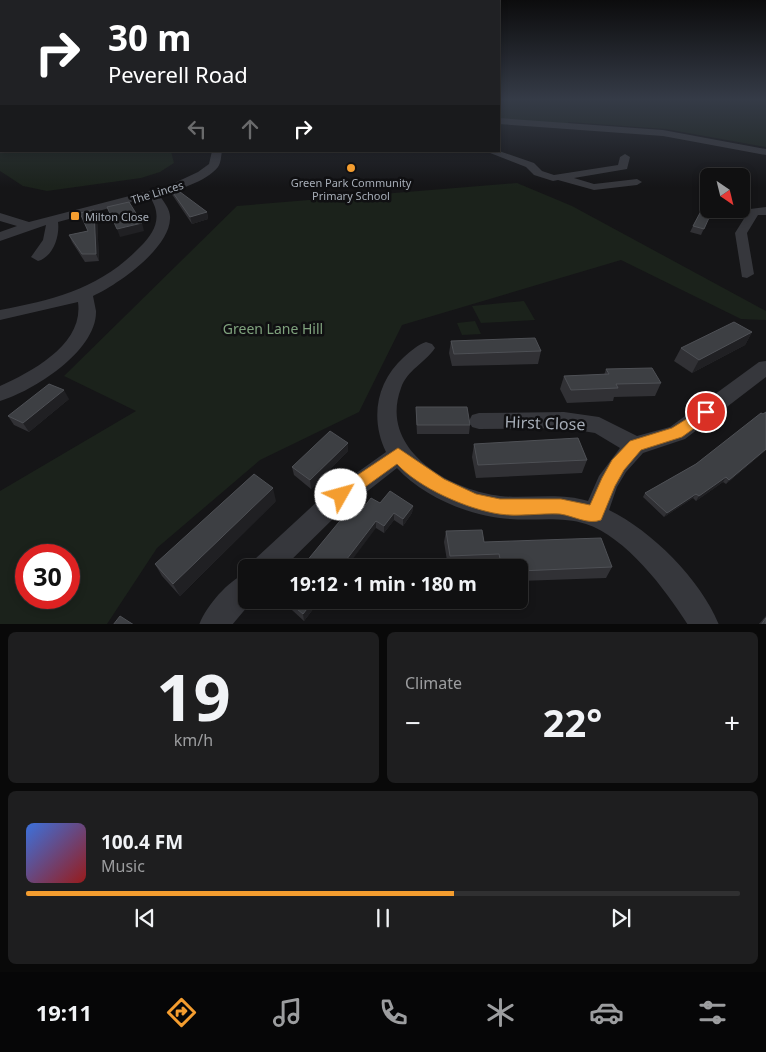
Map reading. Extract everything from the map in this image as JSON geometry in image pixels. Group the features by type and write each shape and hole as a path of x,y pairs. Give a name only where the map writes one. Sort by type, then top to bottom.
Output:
{"street":[{"path":"596,128 663,133 766,152"},
{"name":"The Linces","path":"2,235 28,226 153,194 202,174 214,164 217,159 217,152"},
{"path":"493,152 530,165 544,176 560,177 623,166 625,156"},
{"path":"560,177 594,187 637,182"},
{"path":"0,315 56,305 85,296 118,277 136,262 160,233 164,214 162,206 153,194"},
{"path":"747,274 741,232 754,212 766,211"},
{"path":"0,217 28,226"},
{"path":"38,256 47,248 54,232 52,220"},
{"path":"0,394 18,387 44,370 58,360 75,342 84,330 88,316 88,304 85,296"},
{"path":"426,348 407,362 393,381 387,399 386,414 390,438 398,455 409,466 438,485 474,501 500,507 561,507 595,515 620,527 680,588 705,624"},
{"path":"595,515 607,483 618,465 635,446 677,433 766,367"},
{"name":"Hirst Close","path":"479,421 564,420 599,425 635,446"},
{"path":"273,559 315,517 354,484 398,455"},
{"path":"213,624 238,596"}],"green space":[{"path":"654,128 766,128 766,147"},
{"path":"0,152 171,152 174,163 160,172 141,178 47,191 23,186 0,171"},
{"name":"Green Lane Hill","path":"517,183 572,206 766,311 766,320 741,319 621,260 402,325 359,412 260,460 157,548 107,624 0,624 0,491 136,411 64,376 237,206"},
{"path":"524,301 535,320 481,323 472,306"},
{"path":"475,321 481,334 462,335 457,323"}],"building":[{"path":"172,186 207,212 190,217 169,187"},
{"path":"129,202 142,223 117,229 107,207"},
{"path":"94,210 96,254 82,254 69,235 88,231 80,213"},
{"path":"700,213 700,218 709,218 704,229 693,226"},
{"path":"734,322 752,332 699,360 681,348"},
{"path":"535,338 541,351 454,354 451,341"},
{"path":"652,368 661,383 616,384 618,388 571,390 564,376 609,374 606,369"},
{"path":"49,384 64,390 23,423 8,416"},
{"path":"416,407 467,407 470,425 417,425"},
{"path":"766,412 766,449 729,480 726,477 699,496 696,494 667,513 645,493 696,464 761,413"},
{"path":"330,431 348,443 310,480 292,467"},
{"path":"578,438 587,460 478,465 474,444"},
{"path":"254,474 273,488 173,584 155,564"},
{"path":"390,491 413,506 403,519 394,513 384,526 376,521 347,559 308,559 353,505 361,511 371,498 380,503"},
{"path":"482,530 484,542 601,538 612,567 528,571 528,559 500,559 499,554 450,556 446,531"},
{"path":"297,609 307,609 303,614"},
{"path":"120,616 132,624 114,624"}],"place":[{"name":"Green Park Community Primary School","path":"351,168"},
{"name":"Milton Close","path":"75,216"}],"route":[{"path":"341,495 354,484 398,455 409,466 438,485 474,501 500,507 561,507 595,515 607,483 618,465 635,446 677,433 706,412"}]}
